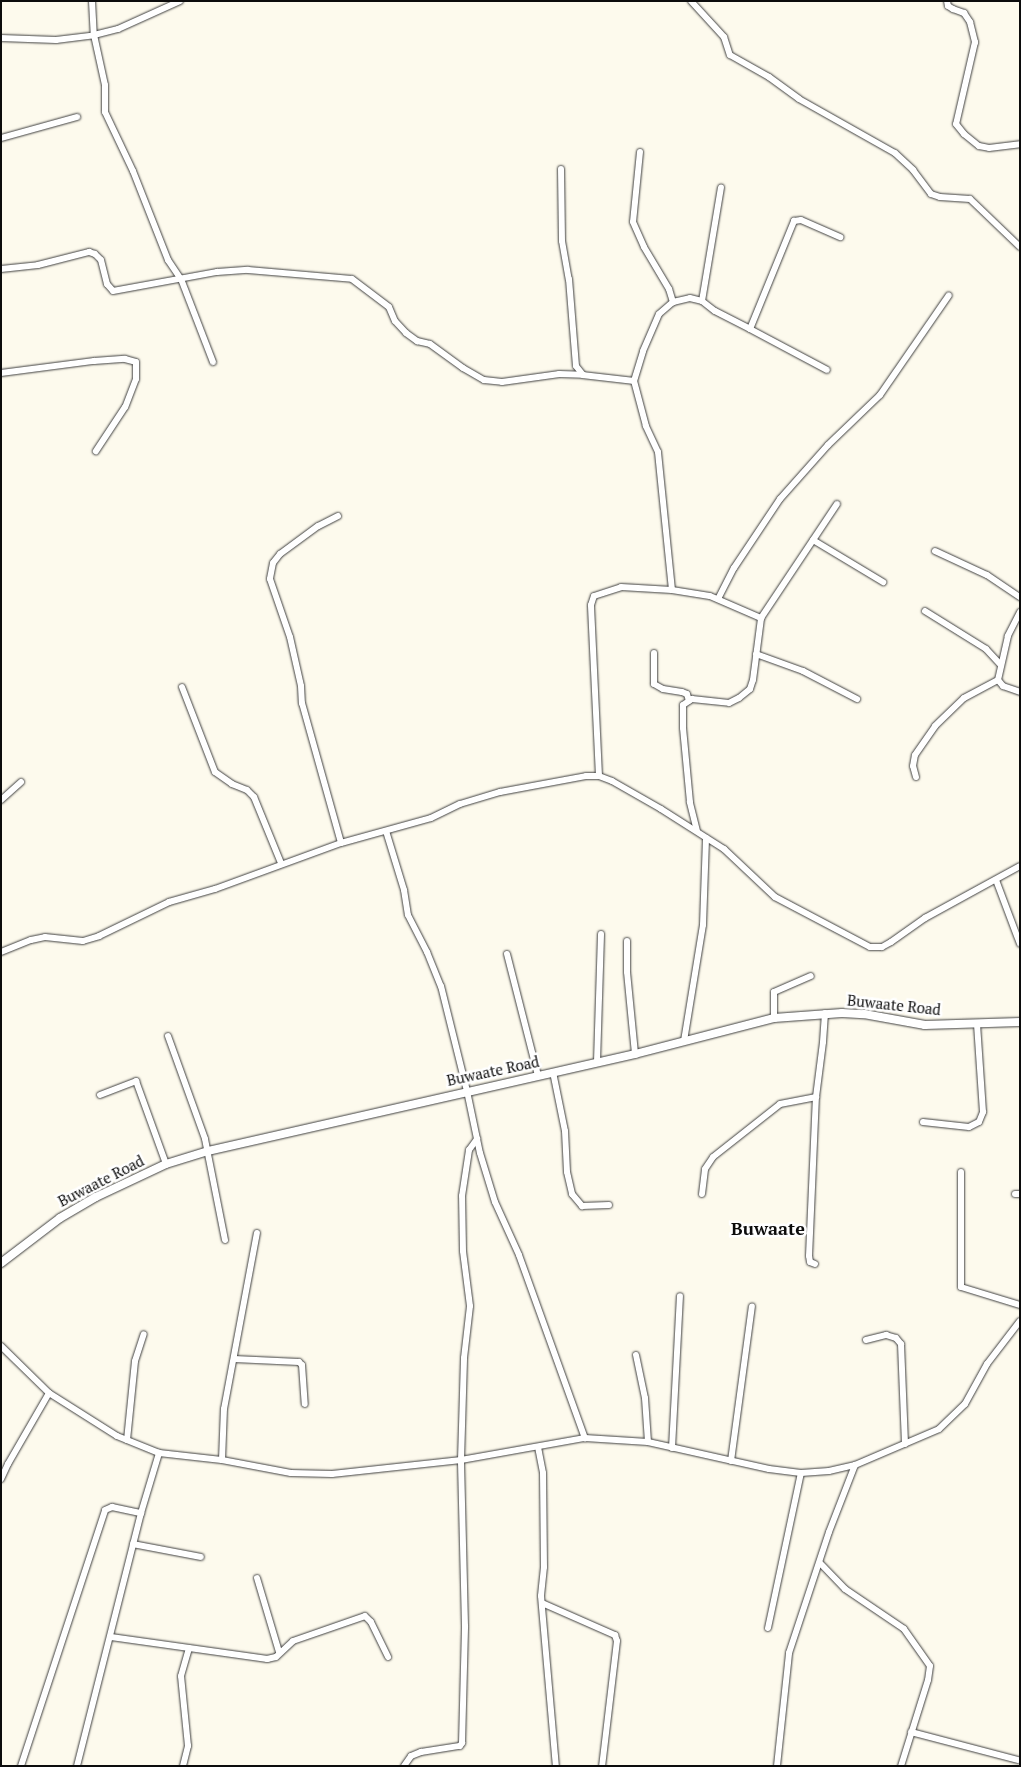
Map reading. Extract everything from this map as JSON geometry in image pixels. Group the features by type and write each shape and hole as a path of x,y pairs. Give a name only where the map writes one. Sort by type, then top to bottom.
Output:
{"street":[{"path":"92,1 94,35 105,85 105,112 133,171 168,260 181,279 213,362"},
{"path":"1,38 56,40 94,35 118,29 180,1"},
{"path":"692,1 724,37 730,55 769,77 799,99 896,153 913,170 931,194 948,198 970,199 1020,247"},
{"path":"947,1 948,6 964,13 970,22 975,42 956,124 964,134 980,146 989,148 1020,144"},
{"path":"1,138 77,117"},
{"path":"640,152 633,222 644,247 669,289 673,302"},
{"path":"561,169 562,241 569,279 576,366 583,376"},
{"path":"702,301 721,188"},
{"path":"750,329 794,221 801,220 840,237"},
{"path":"1,269 38,265 89,252 95,254 101,260 107,284 113,291 248,270 352,279 389,308 395,320 406,333 418,341 430,344 463,368 484,380 502,382 559,374 634,381"},
{"path":"718,599 734,568 780,499 828,445 880,395 949,295"},
{"path":"672,590 658,452 646,426 634,381 643,351 659,314 673,302 690,298 702,301 715,311 827,370"},
{"path":"1,373 125,358 136,362 136,379 126,408 96,452"},
{"path":"697,831 690,802 681,710 683,705 689,700 698,699 729,703 750,689 753,680 761,618 837,504"},
{"path":"338,516 318,526 280,554 273,563 270,579 290,637 301,686 302,703 341,843"},
{"path":"813,540 883,582"},
{"path":"935,551 987,575 1020,597"},
{"path":"599,776 592,599 600,592 621,587 672,590 710,596 761,618"},
{"path":"925,611 986,649 1000,664"},
{"path":"1020,612 1008,636 1000,664 998,680 1003,686 1020,692"},
{"path":"654,653 654,684 663,689 687,694 689,700"},
{"path":"756,654 803,671 857,699"},
{"path":"916,777 913,766 915,755 935,726 964,698 998,680"},
{"path":"182,687 215,772 232,784 251,793 281,864"},
{"path":"1,952 31,940 45,937 83,941 99,936 170,902 215,889 341,843 431,818 460,804 500,792 561,780 599,776 634,793 724,849 775,897 870,947 882,947 925,918 1020,866"},
{"path":"1,800 21,782"},
{"path":"386,831 404,890 408,915 427,952 441,986 468,1091 477,1139 495,1202 519,1256 585,1438"},
{"path":"684,1041 703,925 706,838"},
{"path":"996,880 1020,944"},
{"path":"597,1062 601,934"},
{"path":"627,941 630,1014 635,1054"},
{"path":"507,954 538,1076"},
{"path":"774,1018 774,992 811,976"},
{"path":"815,1264 810,1262 809,1256 816,1097 824,1042 824,1013"},
{"name":"Buwaate Road","path":"1,1263 60,1218 78,1207 166,1164 208,1151 635,1054 774,1018 824,1013 864,1014 925,1025 1020,1022"},
{"path":"923,1122 969,1128 979,1122 983,1112 976,1023"},
{"path":"168,1036 208,1151 224,1240"},
{"path":"553,1072 565,1131 567,1172 572,1194 582,1206 609,1205"},
{"path":"100,1095 136,1081 166,1164"},
{"path":"702,1194 705,1169 714,1158 780,1104 816,1097"},
{"path":"404,1766 410,1756 421,1752 460,1746 462,1743 465,1626 461,1460 464,1358 470,1306 463,1251 462,1196 469,1150 477,1139"},
{"path":"961,1172 961,1287 1020,1305"},
{"path":"222,1460 224,1409 257,1233"},
{"path":"672,1448 680,1296"},
{"path":"731,1461 752,1306"},
{"path":"1,1346 50,1393 93,1422 127,1440 159,1453 222,1460 290,1473 319,1475 461,1460 585,1438 648,1442 695,1451 731,1461 801,1473 829,1471 855,1466 939,1429 956,1415 965,1404 987,1364 1020,1321"},
{"path":"127,1440 135,1361 144,1334"},
{"path":"866,1340 886,1335 896,1338 901,1344 905,1444"},
{"path":"636,1354 645,1398 648,1442"},
{"path":"234,1359 299,1362 302,1365 305,1404"},
{"path":"1,1479 50,1393"},
{"path":"538,1446 544,1474 542,1603 556,1766"},
{"path":"78,1766 141,1513 159,1453"},
{"path":"777,1766 789,1653 829,1532 855,1466"},
{"path":"768,1628 801,1473"},
{"path":"21,1766 105,1510 119,1508 141,1513"},
{"path":"133,1544 201,1557"},
{"path":"820,1563 845,1589 904,1629 930,1666 928,1680 901,1766"},
{"path":"257,1578 279,1652"},
{"path":"542,1603 615,1635 617,1641 602,1766"},
{"path":"111,1637 267,1660 276,1657 279,1652 293,1641 365,1616 371,1622 388,1657"},
{"path":"183,1766 188,1746 181,1676 189,1648"},
{"path":"911,1732 1018,1760"}],"district":[{"name":"Buwaate","path":"768,1228"}]}
